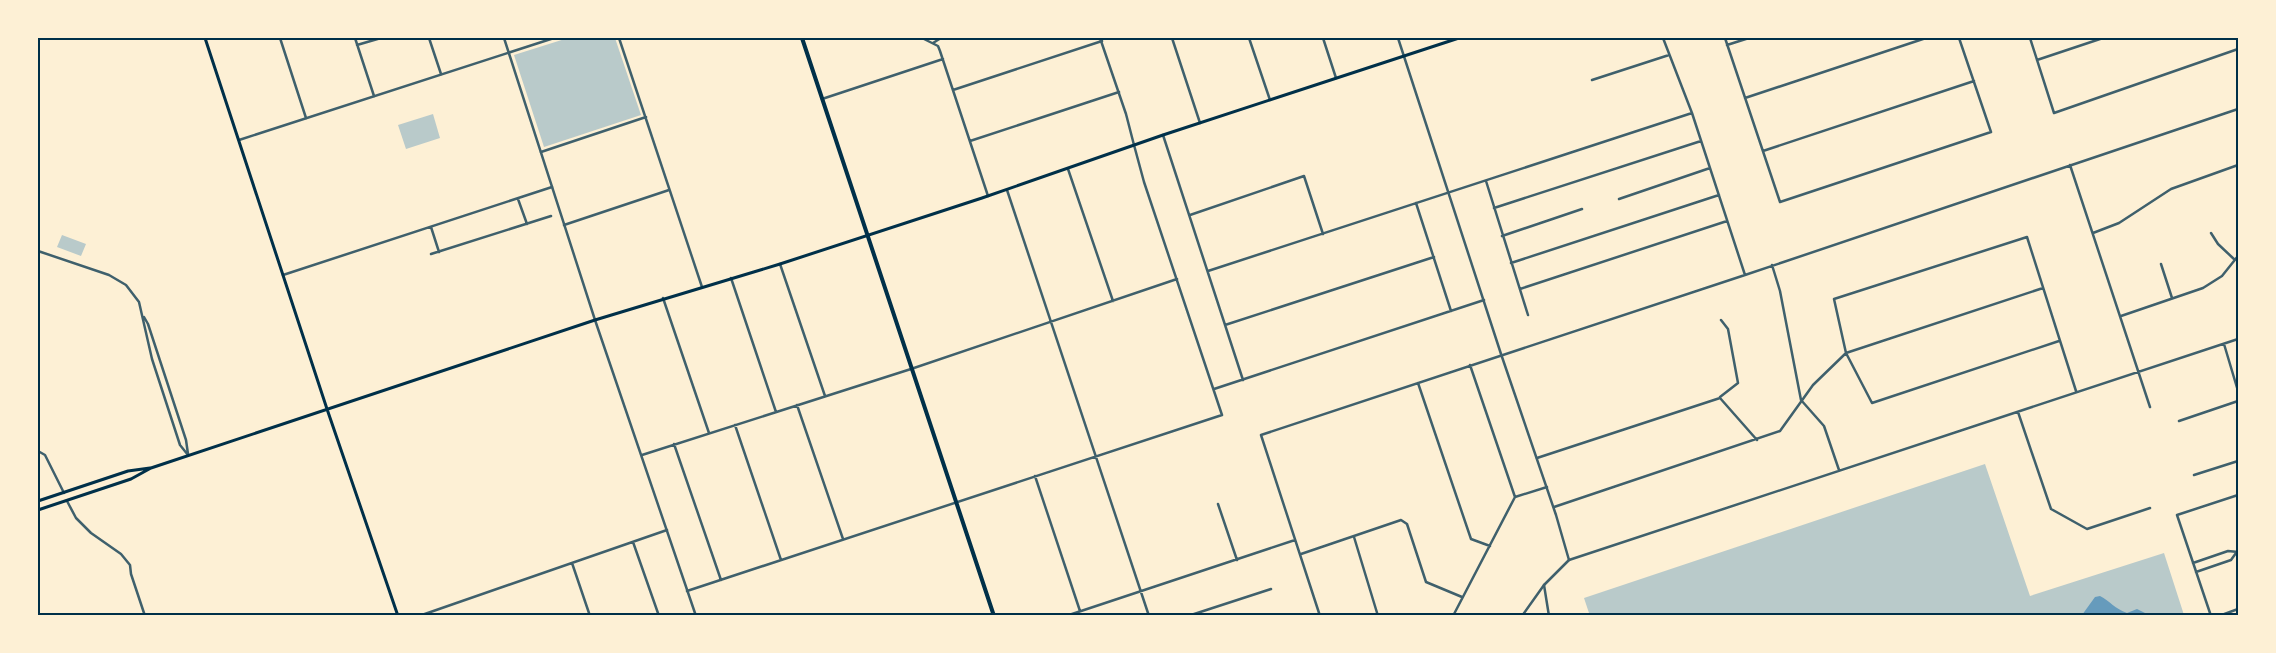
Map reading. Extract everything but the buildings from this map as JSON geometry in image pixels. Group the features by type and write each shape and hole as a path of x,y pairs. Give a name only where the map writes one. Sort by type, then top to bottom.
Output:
{"main road":[{"path":"206,38 327,409 398,616"},
{"path":"802,38 994,616"},
{"path":"38,510 131,478 151,468 188,455 663,298 867,236 1459,38"},
{"path":"38,501 128,471 151,468"}],"street":[{"path":"206,38 211,38"},
{"path":"280,38 306,118"},
{"path":"355,38 374,96"},
{"path":"357,45 381,38"},
{"path":"429,38 441,74"},
{"path":"504,38 595,320 696,616"},
{"path":"239,140 554,38"},
{"path":"619,38 702,287"},
{"path":"922,38 938,46 988,196"},
{"path":"933,43 942,38"},
{"path":"1172,38 1200,124"},
{"path":"1249,38 1270,100"},
{"path":"1323,38 1336,78"},
{"path":"1398,38 1501,354 1554,507 1569,560"},
{"path":"1663,38 1692,113 1745,275"},
{"path":"1725,38 1780,202 1991,132 1959,38"},
{"path":"1727,45 1749,38"},
{"path":"1745,98 1926,38"},
{"path":"2030,38 2054,113 2238,49"},
{"path":"2037,60 2102,38"},
{"path":"687,591 1222,416 1101,39 953,90"},
{"path":"1592,80 1669,55"},
{"path":"822,98 943,60"},
{"path":"1763,151 1974,81"},
{"path":"970,141 1119,92"},
{"path":"1320,616 1261,435 2238,109"},
{"path":"1208,271 1692,113"},
{"path":"541,152 646,116"},
{"path":"1163,136 1243,380"},
{"path":"1494,208 1701,141"},
{"path":"2093,233 2118,223 2171,189 2238,165"},
{"path":"2070,166 2150,407"},
{"path":"1619,199 1710,168"},
{"path":"1068,169 1113,301"},
{"path":"1190,215 1304,176 1323,234"},
{"path":"1486,180 1528,316"},
{"path":"283,275 552,187"},
{"path":"564,224 669,190"},
{"path":"1007,190 1149,616"},
{"path":"1511,263 1719,195"},
{"path":"518,199 527,224"},
{"path":"1416,203 1451,311"},
{"path":"1502,236 1582,209"},
{"path":"431,254 551,216"},
{"path":"1520,289 1727,221"},
{"path":"431,227 439,252"},
{"path":"2212,233 2218,244 2235,260"},
{"path":"2059,341 1872,403 1846,353 1834,299 2027,236 2076,391"},
{"path":"38,251 109,275 118,279 132,290 139,302 147,340 180,446 188,455"},
{"path":"2121,316 2203,288 2222,276 2238,256"},
{"path":"1225,325 1434,257"},
{"path":"780,264 825,396"},
{"path":"2161,264 2172,299"},
{"path":"1772,265 1780,291 1801,400 1824,426 1839,470"},
{"path":"731,278 776,412"},
{"path":"642,455 911,369 1177,280"},
{"path":"1554,507 1758,440 1780,431 1812,385 1846,353 2044,288"},
{"path":"663,298 709,433"},
{"path":"1214,389 1484,300"},
{"path":"143,316 148,324 178,414 188,455"},
{"path":"1537,458 1720,398 1738,383 1728,329 1721,320"},
{"path":"1522,616 1544,585 1569,560 2238,339"},
{"path":"2224,344 2238,391"},
{"path":"1470,365 1515,498"},
{"path":"1418,383 1471,539 1490,546"},
{"path":"1720,398 1758,440"},
{"path":"2179,421 2238,401"},
{"path":"797,405 844,539"},
{"path":"2018,412 2051,509 2087,529 2150,508"},
{"path":"735,425 781,560"},
{"path":"674,444 720,580"},
{"path":"38,451 45,455 76,518 91,533 121,554 130,565 131,574 145,616"},
{"path":"2194,475 2238,460"},
{"path":"1035,476 1080,611"},
{"path":"1453,616 1515,498 1547,487"},
{"path":"2210,616 2177,515 2238,495"},
{"path":"1218,504 1236,560"},
{"path":"1300,555 1400,520 1406,524 1426,582 1462,596"},
{"path":"419,616 667,530"},
{"path":"1354,537 1378,616"},
{"path":"1066,616 1295,540"},
{"path":"634,542 659,616"},
{"path":"2193,563 2228,551 2237,553 2231,560 2196,572"},
{"path":"572,563 590,616"},
{"path":"1544,585 1549,616"},
{"path":"1188,616 1270,589"},
{"path":"2219,616 2238,609"}],"shaded area":[{"path":"568,38 615,38 641,115 544,147 514,55"},
{"path":"433,114 440,138 406,149 398,125"},
{"path":"62,235 86,244 81,256 57,247"},
{"path":"1985,464 2030,596 2164,553 2184,615 1590,616 1584,598"}],"water":[{"path":"2100,596 2127,613 2137,609 2146,615 2082,615 2095,597"}]}
